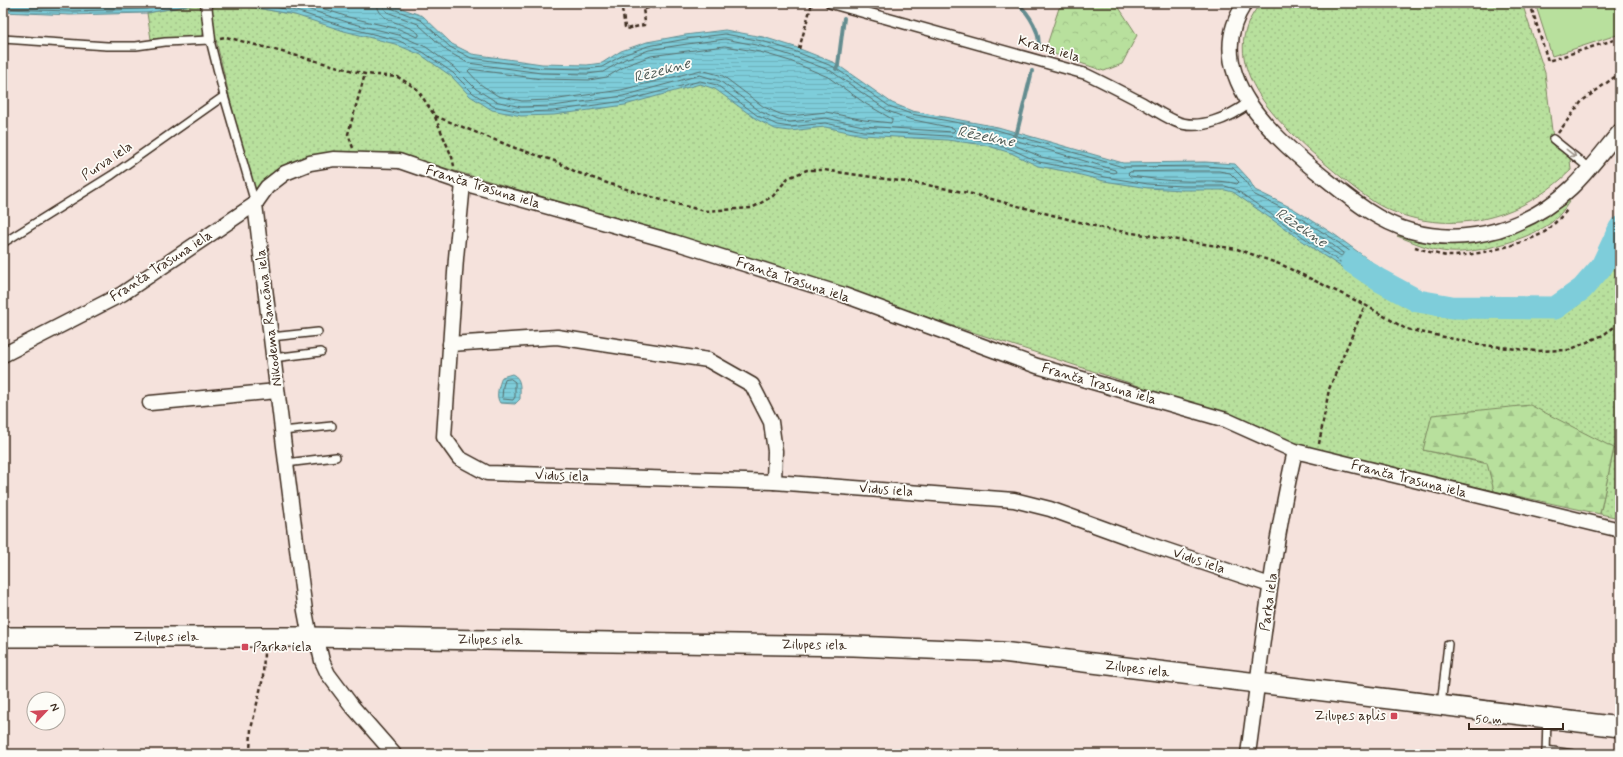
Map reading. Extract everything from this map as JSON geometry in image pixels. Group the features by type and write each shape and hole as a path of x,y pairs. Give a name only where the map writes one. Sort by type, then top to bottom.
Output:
{"main road":[{"name":"Zilupes iela","path":"3,637 315,637 841,645 936,648 1002,652 1620,727"}],"street":[{"name":"Nikodema Rancāna iela","path":"206,3 210,40"},
{"name":"Krasta iela","path":"831,3 1086,74 1176,122 1195,125 1214,121 1229,116 1249,102"},
{"path":"1245,3 1237,14 1231,34 1230,56 1236,79 1264,124 1286,147 1354,202 1385,221 1411,231 1429,235 1463,236 1498,230 1514,224 1545,208 1571,188 1620,131"},
{"name":"Franča Trasuna iela","path":"3,355 122,294 255,204 267,187 285,173 310,162 334,159 399,160 460,181 674,242 837,293 1037,366 1226,420 1295,451 1620,530"},
{"path":"460,181 450,344 557,337 708,360 752,385 771,422 775,451 774,482"},
{"name":"Nikodema Rancāna iela","path":"255,204 305,611 315,637"},
{"name":"Vidus iela","path":"450,344 444,438 459,458 488,473 774,482 1014,500 1050,509 1130,538 1270,585"},
{"path":"150,403 277,392"},
{"name":"Parka iela","path":"1248,754 1270,585 1295,451"},
{"path":"315,637 322,661 328,674 352,706 394,754"}],"lane":[{"path":"3,39 107,46 136,46 165,42 210,40"},
{"name":"Nikodema Rancāna iela","path":"210,40 224,96 255,204"},
{"name":"Purva iela","path":"3,244 112,175 224,96"},
{"path":"1553,139 1589,168"},
{"path":"271,338 318,332"},
{"path":"274,358 321,352"},
{"path":"282,431 332,426"},
{"path":"286,463 336,457"},
{"path":"1441,705 1448,644"},
{"path":"1547,718 1546,752 1573,754"}],"path":[{"path":"621,3 626,28 644,25 643,9 670,4"},
{"path":"799,49 812,3"},
{"path":"1530,3 1548,61 1620,38"},
{"path":"210,40 226,37 365,74 398,77 417,89 435,116 460,181"},
{"path":"1553,139 1582,100 1620,73"},
{"path":"357,159 348,134 365,74"},
{"path":"435,116 515,148 556,161 576,172 607,183 668,202 704,211 752,208 773,196 788,178 807,170 824,170 927,185 968,193 1106,229 1237,249 1282,265 1365,305 1406,328 1482,344 1534,351 1569,350 1603,335 1620,323"},
{"path":"1413,246 1447,256 1467,255 1495,249 1530,239 1545,231 1556,222 1573,203"},
{"path":"1316,456 1329,389 1365,305"},
{"path":"250,754 251,729 263,678 264,650"}],"green space":[{"path":"230,3 295,15 399,23 467,70 690,63 1079,163 1231,179 1427,302 1555,308 1602,266 1620,230 1620,518 1600,514 1614,448 1423,450 1488,464 1494,491 1296,445 1219,412 698,243 391,152 296,168 255,204 212,23 205,33 199,38 151,39 147,13 197,4"},
{"path":"1088,3 1116,3 1137,35 1122,64 1104,71 1045,51 1059,8"},
{"path":"1261,3 1522,3 1545,73 1553,139 1570,159 1571,170 1539,196 1521,206 1484,219 1464,222 1422,220 1397,213 1379,205 1354,187 1305,146 1270,110 1256,90 1247,69 1243,47 1247,25"},
{"path":"1535,3 1620,3 1620,34 1552,56"},
{"path":"1575,193 1559,216 1552,222 1531,234 1488,248 1474,251 1450,252 1436,250 1397,236 1436,243 1452,244 1483,241 1520,230 1543,219 1558,209"},
{"path":"1530,405 1614,448 1600,514 1494,491 1487,463 1423,450 1432,415"}],"water":[{"path":"3,3 220,3 197,4 147,13 70,15 3,12"},
{"path":"230,3 387,3 423,16 452,44 472,54 542,64 587,65 602,63 621,51 647,42 725,30 763,37 795,47 835,63 892,103 912,111 998,127 1123,163 1205,162 1235,164 1248,178 1255,190 1294,209 1335,235 1388,274 1368,284 1321,254 1233,192 1225,190 1148,188 1104,181 1038,166 1011,153 985,145 947,140 862,135 825,127 790,131 775,129 756,119 715,89 700,84 625,105 554,115 521,116 492,110 470,96 451,76 421,55 395,44 344,31 295,15"},
{"path":"512,374 519,381 520,399 515,404 500,403 498,394 502,377"}],"waterway":[{"path":"1017,3 1022,7 1034,24 1039,43 1038,49"},
{"path":"836,69 838,65 844,18"},
{"path":"1014,136 1017,132 1032,71"},
{"name":"Rēzekne","path":"1352,262 1379,280 1418,301 1452,307 1555,308 1582,289 1602,266 1620,228"}],"place":[{"name":"Parka iela","path":"245,647"},
{"name":"Zilupes aplis","path":"1394,716"}]}
